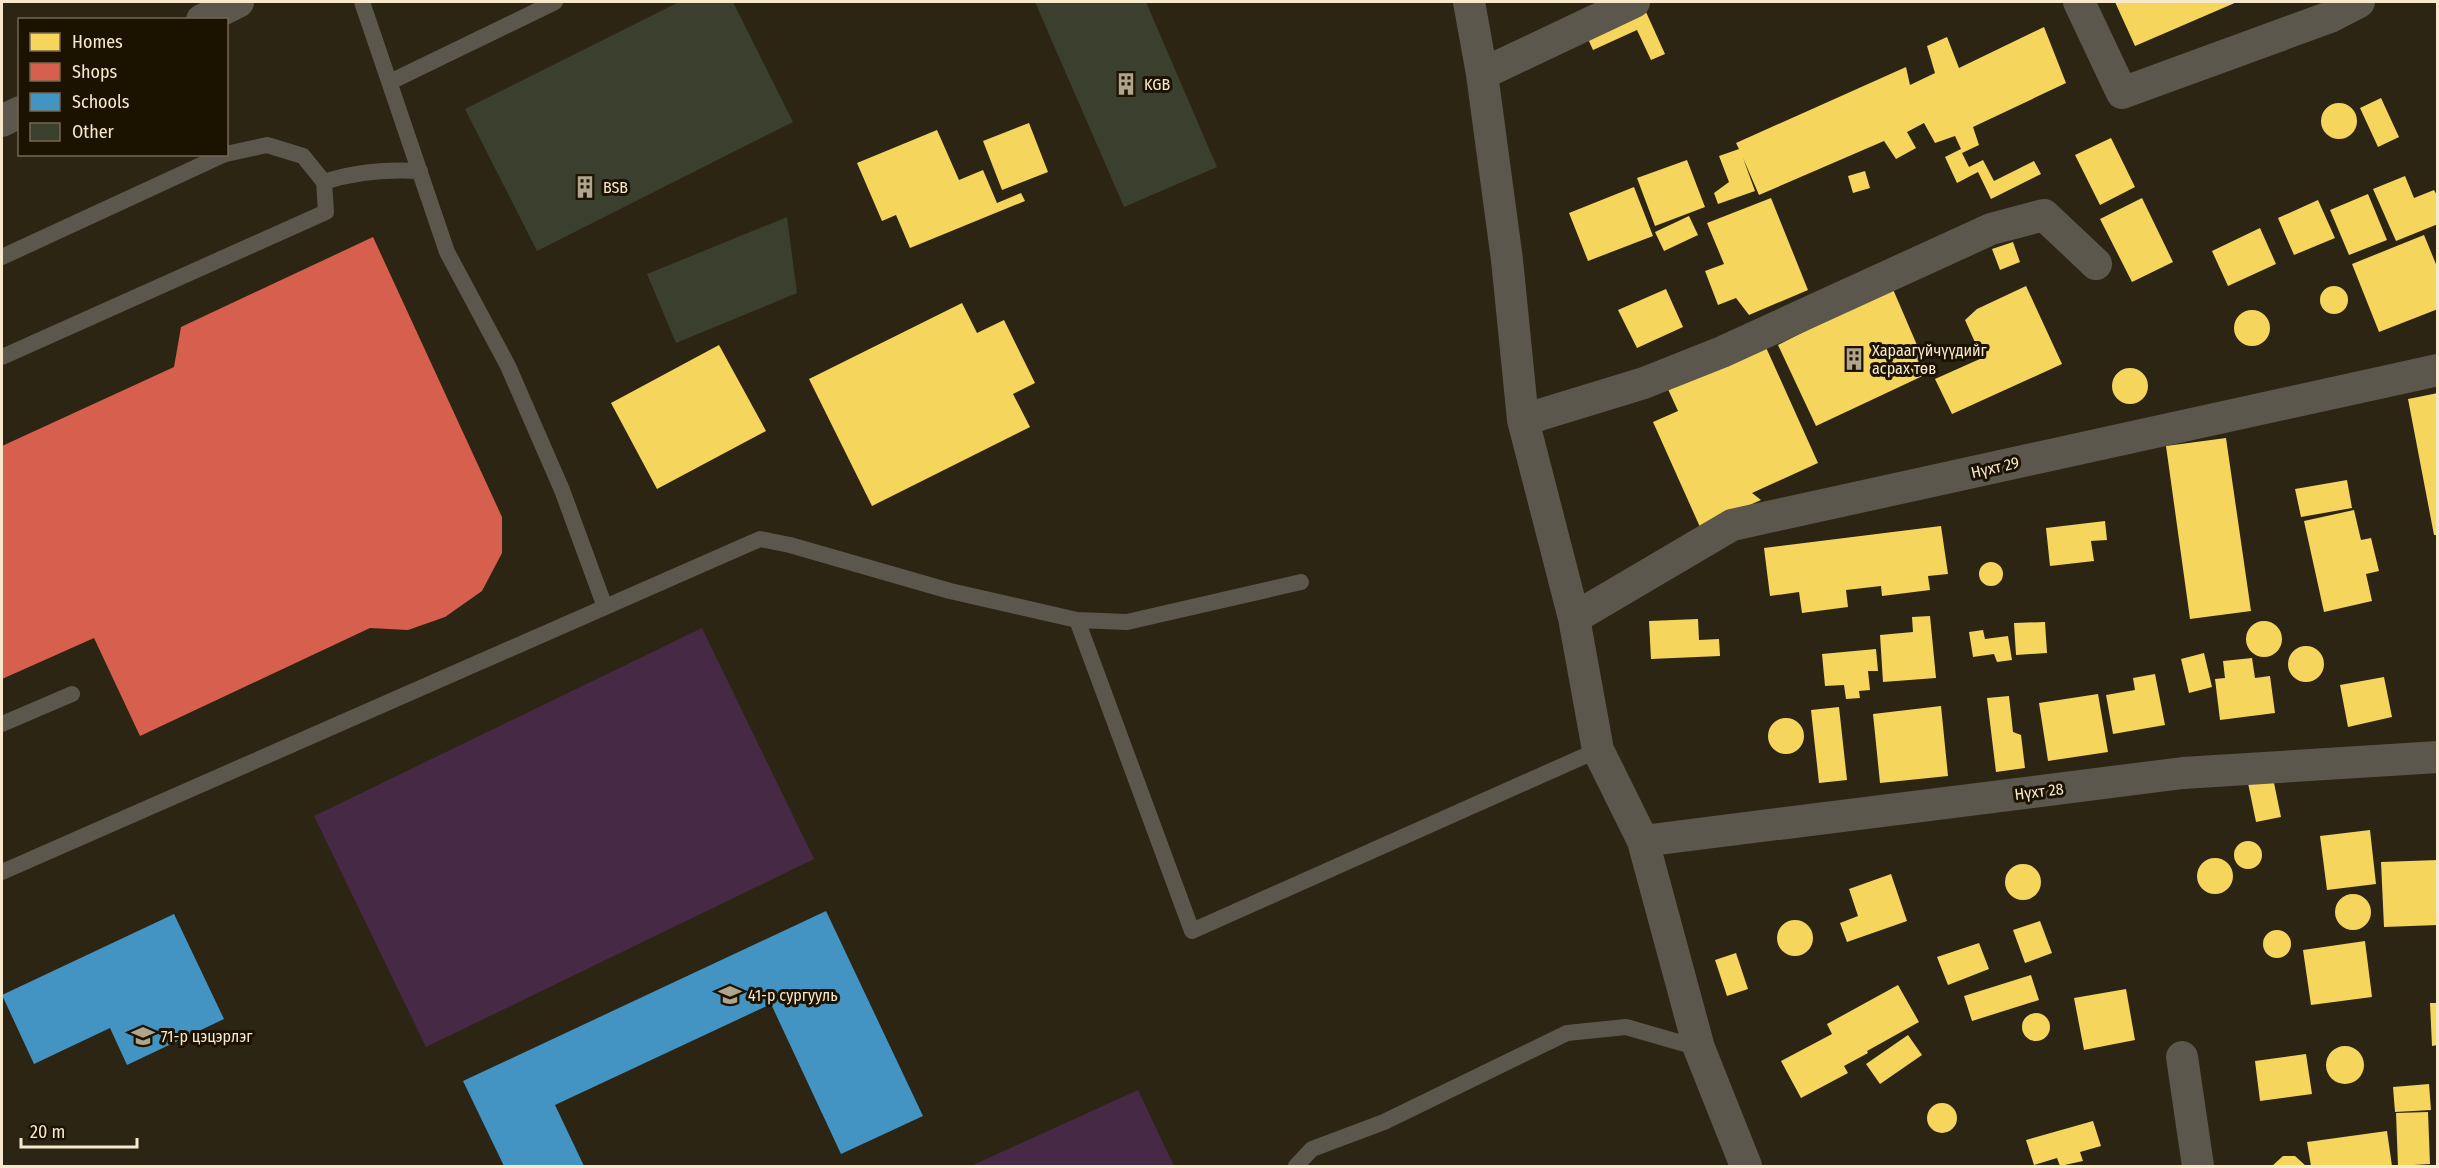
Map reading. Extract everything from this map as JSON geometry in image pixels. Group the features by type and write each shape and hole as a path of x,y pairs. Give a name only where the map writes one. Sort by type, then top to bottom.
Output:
{"street":[{"path":"206,18 238,2"},
{"path":"1469,2 1482,74 1507,260 1523,420 1574,618 1598,750 1642,841 1699,1048 1746,1167"},
{"path":"1482,74 1634,2"},
{"path":"2079,2 2122,93 2330,17 2360,2"},
{"path":"2,121 18,113"},
{"path":"1523,420 1644,383 1722,352 1991,229 2044,215 2096,264"},
{"name":"Нүхт 29","path":"1574,618 1731,525 2438,370"},
{"name":"Нүхт 28","path":"1642,841 2183,773 2438,757"},
{"path":"2182,1057 2199,1167"}],"lane":[{"path":"362,2 447,252 508,366 562,490 605,607"},
{"path":"390,82 555,2"},
{"path":"2,357 326,212 324,182 303,156 267,145 228,154"},
{"path":"2,257 222,156"},
{"path":"324,182 345,175 386,169 420,171"},
{"path":"2,872 760,539 790,545 950,591 1077,621 1127,622 1301,582"},
{"path":"1077,621 1192,931 1598,750"},
{"path":"2,724 72,694"},
{"path":"1296,1167 1311,1149 1384,1122 1567,1033 1626,1027 1699,1048"}],"shaded area":[{"path":"702,628 814,859 426,1047 314,816"},
{"path":"1138,1090 1174,1166 973,1165"}],"building: Homes":[{"path":"2115,2 2237,2 2135,46"},
{"path":"1646,12 1665,54 1651,60 1637,30 1593,50 1588,39"},
{"path":"2044,27 2066,83 1973,127 1979,145 1962,153 1969,167 1983,160 1994,181 2034,161 2041,174 1991,199 1978,172 1957,183 1945,157 1961,149 1955,136 1935,143 1924,123 1907,132 1916,148 1896,159 1884,141 1759,195 1743,158 1755,191 1718,204 1714,193 1729,182 1719,156 1739,149 1736,143 1906,67 1910,85 1935,73 1927,46 1947,37 1959,68"},
{"path":"2381,98 2399,137 2378,147 2360,108"},
{"path":"2339,103 2351,109 2357,121 2351,133 2339,139 2327,133 2321,121 2327,109"},
{"path":"1029,123 1048,172 1002,190 983,141"},
{"path":"937,130 959,180 983,170 997,203 1021,193 1025,201 910,248 896,215 882,221 857,163"},
{"path":"2111,138 2135,187 2100,205 2075,155"},
{"path":"1687,160 1705,207 1655,226 1637,178"},
{"path":"1865,171 1870,188 1853,193 1848,176"},
{"path":"2405,176 2414,198 2434,190 2438,197 2438,224 2396,241 2373,189"},
{"path":"1634,187 1653,236 1588,261 1569,213"},
{"path":"2368,194 2387,240 2349,255 2330,210"},
{"path":"1771,198 1808,290 1749,315 1736,298 1718,305 1705,271 1724,264 1707,223"},
{"path":"2142,198 2173,262 2132,282 2100,219"},
{"path":"2318,200 2335,238 2294,255 2278,218"},
{"path":"1689,216 1698,235 1664,251 1655,232"},
{"path":"2260,228 2276,264 2228,286 2212,251"},
{"path":"2424,235 2438,269 2438,309 2379,332 2352,264"},
{"path":"2013,242 2020,262 2000,270 1992,249"},
{"path":"2026,286 2062,364 1952,414 1935,379 1982,358 1965,320 1977,309"},
{"path":"2334,286 2344,290 2348,300 2344,310 2334,314 2324,310 2320,300 2324,290"},
{"name":"Хараагүйчүүдийг асрах төв","path":"1892,287 1929,373 1816,426 1778,345"},
{"path":"1666,289 1683,327 1637,348 1618,310"},
{"path":"962,303 977,333 1004,320 1035,383 1013,394 1030,427 872,506 809,379"},
{"path":"2252,310 2265,315 2270,328 2265,341 2252,346 2239,341 2234,328 2239,315"},
{"path":"1764,343 1818,463 1752,493 1761,500 1700,527 1653,422 1678,411 1667,387"},
{"path":"719,345 766,431 657,489 611,403"},
{"path":"2130,368 2143,373 2148,386 2143,399 2130,404 2117,399 2112,386 2117,373"},
{"path":"2438,393 2438,535 2434,535 2408,399"},
{"path":"2226,438 2251,611 2190,619 2166,446"},
{"path":"2347,480 2352,508 2301,517 2295,489"},
{"path":"2354,510 2361,540 2371,538 2379,571 2366,574 2372,601 2324,612 2304,521"},
{"path":"2105,521 2107,540 2091,541 2094,561 2050,566 2046,528"},
{"path":"1941,526 1948,574 1928,576 1930,590 1882,596 1881,586 1846,590 1848,607 1802,613 1799,592 1770,596 1764,548"},
{"path":"1991,562 2000,565 2003,574 2000,583 1991,586 1982,583 1979,574 1982,565"},
{"path":"1930,616 1936,678 1883,682 1880,635 1913,632 1912,617"},
{"path":"1698,619 1699,640 1719,639 1720,656 1651,659 1649,621"},
{"path":"2264,621 2277,626 2282,639 2277,652 2264,657 2251,652 2246,639 2251,626"},
{"path":"2045,622 2047,653 2016,655 2014,623"},
{"path":"1983,630 1985,639 2008,636 2012,660 1997,662 1994,654 1973,657 1969,632"},
{"path":"2306,646 2319,651 2324,664 2319,677 2306,682 2293,677 2288,664 2293,651"},
{"path":"1876,649 1878,671 1868,671 1870,690 1859,691 1860,698 1846,699 1844,685 1825,686 1822,654"},
{"path":"2204,653 2212,687 2189,693 2181,659"},
{"path":"2252,658 2255,678 2270,676 2275,713 2220,720 2215,679 2225,678 2223,661"},
{"path":"2155,674 2165,725 2113,734 2106,695 2135,690 2133,678"},
{"path":"2384,677 2392,717 2348,727 2340,685"},
{"path":"2098,694 2108,752 2048,761 2039,703"},
{"path":"2009,696 2013,732 2021,735 2025,768 1996,772 1987,698"},
{"path":"1941,706 1948,776 1880,783 1873,714"},
{"path":"1839,707 1847,780 1819,783 1811,710"},
{"path":"1786,718 1799,723 1804,736 1799,749 1786,754 1773,749 1768,736 1773,723"},
{"path":"2273,778 2281,817 2256,822 2248,783"},
{"path":"2370,830 2376,884 2327,890 2320,836"},
{"path":"2248,841 2258,845 2262,855 2258,865 2248,869 2238,865 2234,855 2238,845"},
{"path":"2215,858 2228,863 2233,876 2228,889 2215,894 2202,889 2197,876 2202,863"},
{"path":"2438,860 2438,925 2384,927 2381,862"},
{"path":"2023,864 2036,869 2041,882 2036,895 2023,900 2010,895 2005,882 2010,869"},
{"path":"1891,874 1907,921 1847,942 1840,923 1858,916 1849,889"},
{"path":"2353,894 2365,900 2371,912 2365,924 2353,930 2341,924 2335,912 2341,900"},
{"path":"1795,920 1808,925 1813,938 1808,951 1795,956 1782,951 1777,938 1782,925"},
{"path":"2040,921 2052,953 2025,963 2013,930"},
{"path":"2277,930 2287,934 2291,944 2287,954 2277,958 2267,954 2263,944 2267,934"},
{"path":"2365,941 2372,997 2311,1005 2303,950"},
{"path":"1979,943 1989,969 1948,985 1937,957"},
{"path":"1736,953 1748,989 1727,996 1715,960"},
{"path":"2031,975 2039,1000 1972,1021 1964,996"},
{"path":"1898,985 1919,1022 1844,1066 1848,1073 1801,1098 1781,1061 1832,1034 1827,1024"},
{"path":"2126,989 2135,1040 2084,1050 2074,998"},
{"path":"2430,1003 2438,1003 2438,1045 2432,1046"},
{"path":"2036,1013 2046,1017 2050,1027 2046,1037 2036,1041 2026,1037 2022,1027 2026,1017"},
{"path":"1908,1035 1922,1055 1880,1084 1866,1064"},
{"path":"2345,1046 2358,1052 2364,1065 2358,1078 2345,1084 2332,1078 2326,1065 2332,1052"},
{"path":"2306,1054 2312,1094 2260,1101 2255,1061"},
{"path":"2429,1084 2431,1110 2395,1112 2393,1087"},
{"path":"1942,1103 1948,1104 1956,1112 1956,1124 1948,1132 1942,1133 1936,1132 1928,1124 1927,1118 1928,1112 1936,1104"},
{"path":"2428,1112 2430,1164 2398,1166 2396,1113"},
{"path":"2093,1121 2101,1146 2080,1152 2083,1161 2060,1166 2057,1158 2034,1165 2026,1140"},
{"path":"2387,1131 2392,1166 2311,1166 2307,1142"},
{"path":"2283,1156 2295,1156 2306,1166 2272,1166"}],"building: Shops":[{"path":"373,237 502,517 502,553 482,591 445,617 408,630 370,628 140,736 94,638 2,679 2,446 174,367 181,327"}],"building: Schools":[{"path":"826,911 923,1116 841,1154 771,1004 555,1105 584,1166 504,1166 463,1081"},
{"path":"174,914 224,1019 127,1065 110,1028 34,1064 2,995"}],"building: Other":[{"name":"BSB","path":"679,2 733,2 793,122 537,251 465,109"},
{"name":"KGB","path":"1035,2 1146,2 1217,167 1124,207"},
{"path":"787,217 797,293 676,343 647,274"}],"place":[{"name":"KGB","path":"1126,84"},
{"name":"BSB","path":"585,187"},
{"name":"Хараагүйчүүдийг асрах төв","path":"1854,359"},
{"name":"41-р сургууль","path":"730,995"},
{"name":"71-р цэцэрлэг","path":"143,1036"}]}
